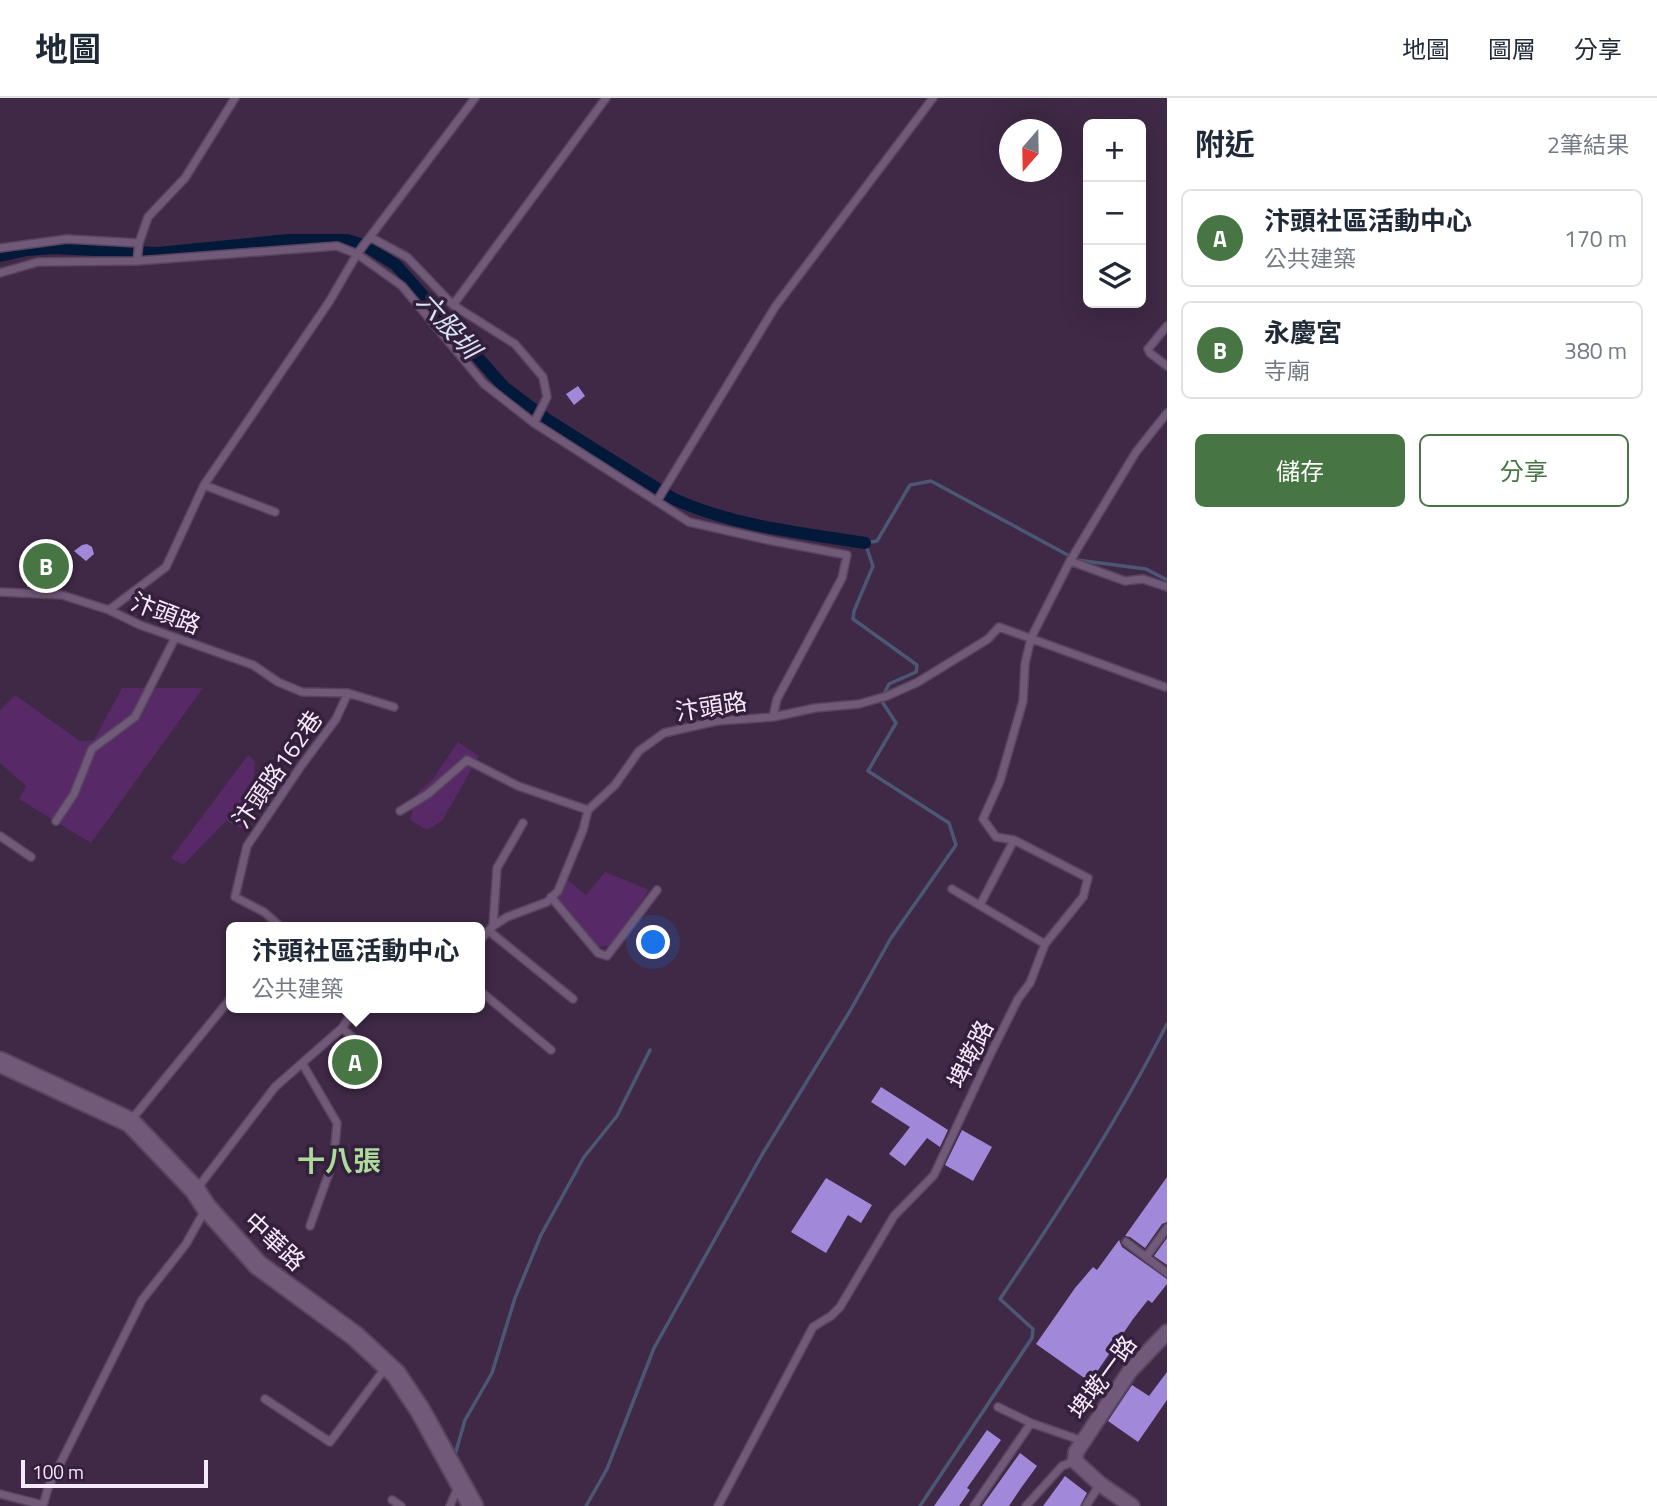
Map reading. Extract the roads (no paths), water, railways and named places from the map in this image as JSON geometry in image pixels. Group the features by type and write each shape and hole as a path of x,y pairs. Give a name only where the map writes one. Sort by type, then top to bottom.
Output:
{"street":[{"name":"中華路","path":"0,1062 130,1122 195,1190 206,1207 258,1265 355,1336 396,1374 420,1410 473,1506"},
{"name":"埤墘一路","path":"1078,1452 1130,1371 1165,1338"},
{"path":"1078,1452 1100,1484 1132,1506"}],"lane":[{"path":"137,261 139,243 148,216 185,178 235,98"},
{"path":"109,610 166,567 204,485 329,302 357,254 475,98"},
{"path":"453,305 606,98"},
{"path":"658,498 775,307 933,98"},
{"path":"369,237 407,257 453,305 515,344 542,377 547,397 535,421"},
{"path":"0,248 67,239 139,243"},
{"path":"0,273 38,262 137,261 337,246 357,254 402,286 484,384 535,421 658,498 689,522 847,555 842,578 777,699 773,717"},
{"path":"1167,326 1148,349 1167,366"},
{"name":"埤墘路","path":"718,1506 813,1326 831,1316 840,1307 894,1216 934,1175 1018,999 1030,983 1045,944 1083,897 1088,878 1014,840 996,837 983,819 1000,781 1023,701 1025,664 1031,638 1070,561 1136,452 1167,413"},
{"path":"204,485 275,512"},
{"path":"1070,561 1125,581 1143,579 1167,587"},
{"name":"汴頭路","path":"0,592 62,595 253,665 278,682 302,692 348,693 394,706"},
{"name":"汴頭路","path":"551,897 558,891 583,830 588,810 615,785 639,751 664,733 717,721 773,717 877,699 918,682 988,639 999,627 1031,638"},
{"path":"56,821 74,794 92,749 135,717 175,638"},
{"path":"1031,638 1166,686"},
{"name":"汴頭路162巷","path":"275,922 264,912 235,897 247,846 336,719 348,693"},
{"path":"400,811 428,794 467,760 518,786 588,810"},
{"path":"491,929 497,868 523,823"},
{"path":"0,836 30,858"},
{"path":"980,905 1014,840"},
{"path":"952,889 1045,944"},
{"path":"485,935 507,916 533,908 551,897 598,953 607,956 657,890"},
{"path":"491,929 572,999"},
{"path":"485,995 551,1050"},
{"path":"130,1122 226,1004"},
{"path":"195,1190 275,1087 342,1028 352,1013"},
{"path":"342,1028 370,1053"},
{"path":"302,1063 337,1122 334,1159 310,1226"},
{"path":"0,1494 43,1505 48,1488 142,1300 186,1244 206,1207"},
{"path":"1146,1257 1167,1228"},
{"path":"1126,1242 1167,1273"},
{"path":"265,1399 330,1442 387,1365"},
{"path":"998,1407 1031,1423 1078,1452 1026,1506"},
{"path":"974,1506 1031,1423"},
{"path":"450,1506 459,1483"},
{"path":"1086,1506 1100,1484"},
{"path":"392,1500 401,1506"}],"waterway":[{"name":"六股圳","path":"0,256 54,248 158,253 288,240 347,240 366,246 396,265 504,387 548,420 674,499 743,522 865,543"},
{"path":"586,1506 607,1469 654,1348 763,1153 850,1011 891,938 956,845 949,823 868,771 896,723 881,700 889,684 916,672 917,665 853,619 873,566 865,543 877,541 910,485 931,481 1077,560 1146,569 1167,580"},
{"path":"920,1506 1032,1338 1033,1329 1000,1299 1088,1164 1167,1024"},
{"path":"454,1458 465,1420 492,1373 515,1298 541,1235 584,1157 617,1116 650,1050"}],"place":[{"name":"永慶宮","path":"46,566"},
{"name":"汴頭社區活動中心","path":"355,1062"}],"district":[{"name":"十八張","path":"339,1160"}]}
